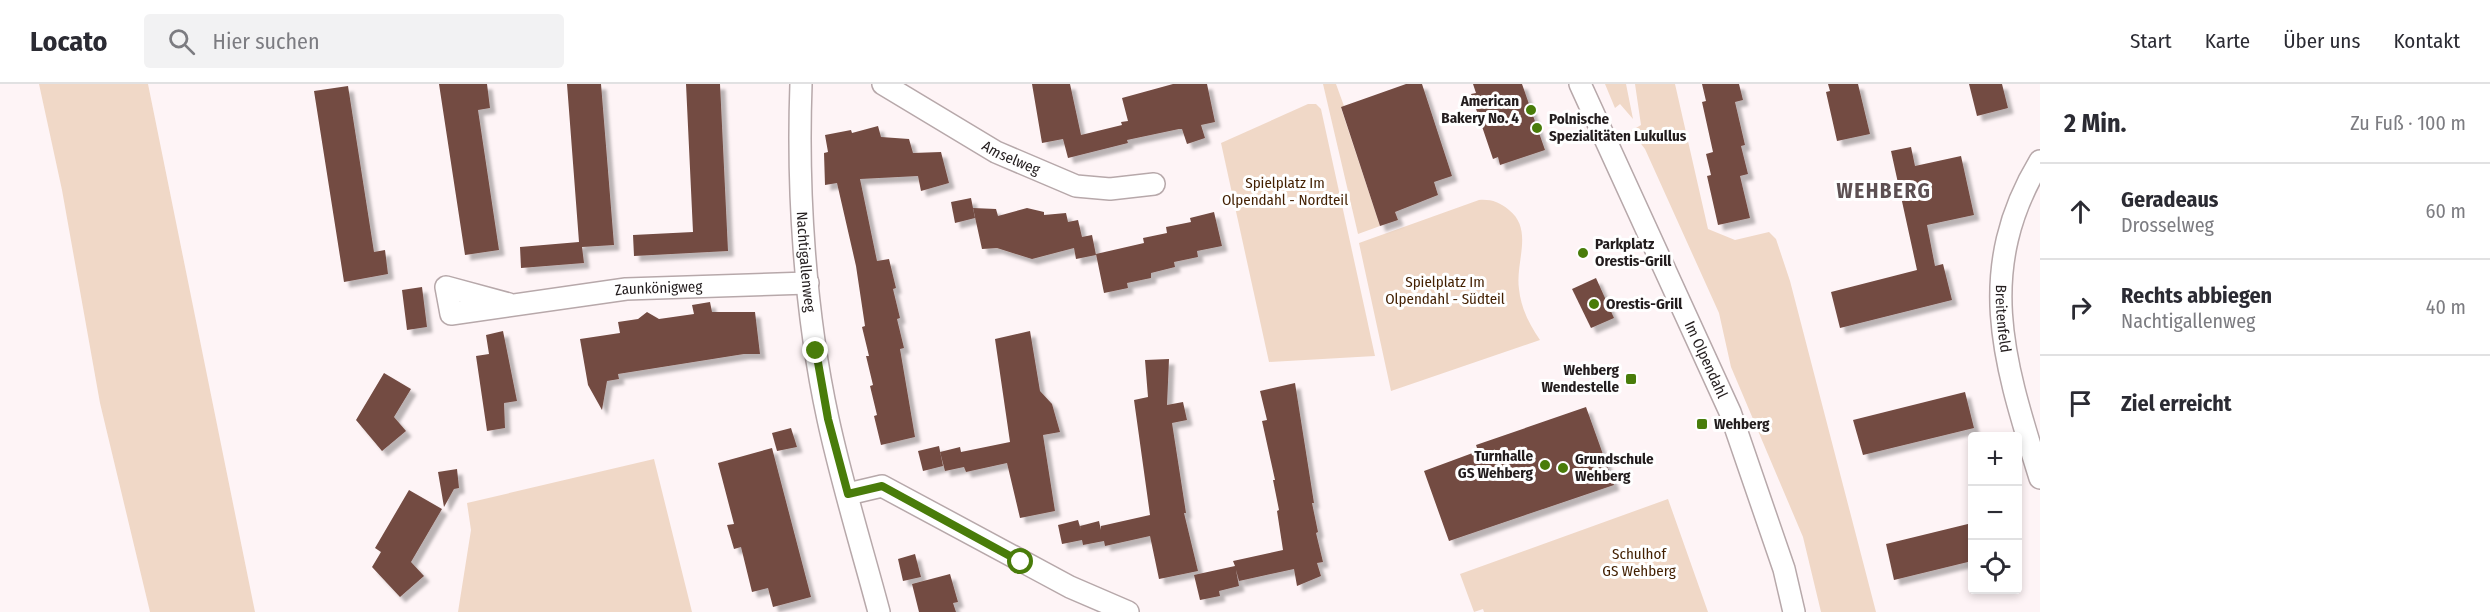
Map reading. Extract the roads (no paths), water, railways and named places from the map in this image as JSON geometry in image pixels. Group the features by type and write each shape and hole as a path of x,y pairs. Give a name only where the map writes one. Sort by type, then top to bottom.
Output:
{"street":[{"name":"Nachtigallenweg","path":"801,84 800,122 808,283 828,419 879,612"},
{"name":"Amselweg","path":"884,84 996,152 1076,186 1110,189 1154,184"},
{"name":"Im Olpendahl","path":"1580,84 1730,412 1784,569 1794,612"},
{"name":"Breitenfeld","path":"2040,161 2006,242 1999,304 2009,374 2040,478"},
{"name":"Zaunkönigweg","path":"509,304 626,289 808,283"},
{"path":"848,494 882,486 1060,582 1128,612"}],"place":[{"name":"American Bakery No. 4","path":"1531,110"},
{"name":"Polnische Spezialitäten Lukullus","path":"1537,128"},
{"name":"Parkplatz Orestis-Grill","path":"1583,253"},
{"name":"Orestis-Grill","path":"1594,304"},
{"name":"Wehberg Wendestelle","path":"1631,379"},
{"name":"Wehberg","path":"1702,424"},
{"name":"Turnhalle GS Wehberg","path":"1545,465"},
{"name":"Grundschule Wehberg","path":"1563,468"}],"district":[{"name":"WEHBERG","path":"1884,191"}],"park label":[{"name":"Spielplatz Im Olpendahl - Nordteil","path":"1285,192"},
{"name":"Spielplatz Im Olpendahl - Südteil","path":"1445,290"},
{"name":"Schulhof GS Wehberg","path":"1639,562"}]}
